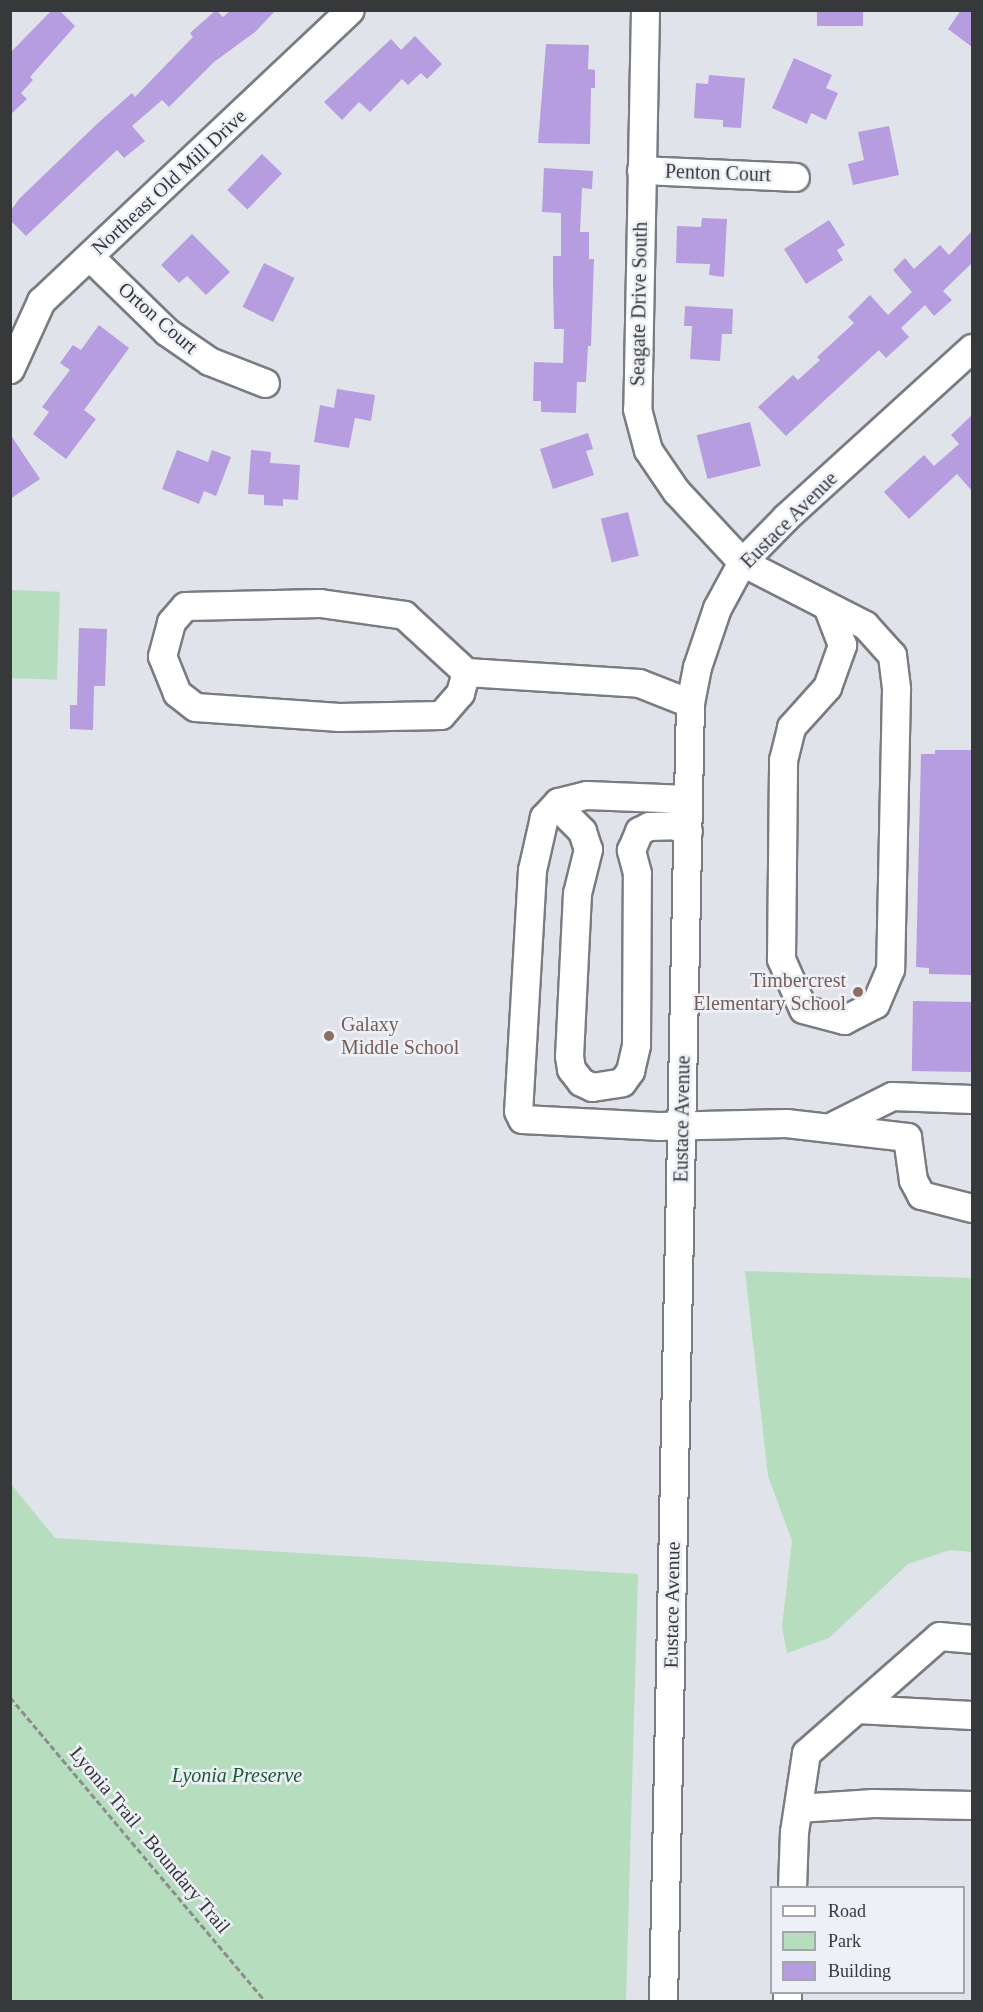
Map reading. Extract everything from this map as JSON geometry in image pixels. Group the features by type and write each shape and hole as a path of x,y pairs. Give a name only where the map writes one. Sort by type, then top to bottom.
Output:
{"street":[{"name":"Northeast Old Mill Drive","path":"10,369 41,301 350,10"},
{"name":"Seagate Drive South","path":"645,10 641,170 640,419 648,450 676,491 742,562 865,625 892,655 896,689 890,969 875,1004 844,1020 803,1009 781,959 783,760 791,726 827,687 842,645 828,608"},
{"name":"Penton Court","path":"641,170 795,177"},
{"name":"Orton Court","path":"90,257 176,338 209,361 265,383"},
{"name":"Eustace Avenue","path":"663,2001 690,703 697,667 717,608 742,562 786,517 972,348"},
{"path":"466,672 460,693 441,715 339,717 195,707 177,693 162,656 171,622 185,606 320,603 404,615 466,672 639,683 690,703"},
{"path":"688,799 585,795 556,805 544,817 532,870 518,1111 522,1119 658,1126 681,1123 830,1126 851,1134 907,1137 913,1180 921,1195 972,1208"},
{"path":"556,805 582,831 588,849 577,893 569,1056 571,1069 581,1082 592,1087 622,1082 630,1071 636,1045 637,873 631,850 639,831 649,826 673,825 688,831"},
{"path":"830,1126 892,1096 972,1099"},
{"path":"792,1886 798,1808 806,1753 939,1636 972,1639"},
{"path":"856,1709 972,1715"},
{"path":"798,1808 873,1803 972,1805"}],"path":[{"name":"Lyonia Trail - Boundary Trail","path":"10,1697 266,2001"}],"green space":[{"path":"11,590 60,592 57,680 10,678"},
{"path":"745,1271 972,1278 972,1552 950,1550 908,1564 829,1638 787,1653 782,1627 792,1541 768,1476"},
{"name":"Lyonia Preserve","path":"11,1484 55,1538 638,1574 626,2001 11,2001"}],"building":[{"path":"52,10 59,10 75,26 30,77 33,80 21,93 27,99 10,115 10,53"},
{"path":"216,10 223,17 231,10 276,10 255,32 214,62 169,107 162,100 132,126 145,141 124,158 117,150 26,236 10,220 10,212 19,199 132,93 135,97 193,37 190,33"},
{"path":"817,10 863,10 863,26 817,26"},
{"path":"961,10 972,10 972,47 948,29"},
{"path":"415,36 442,64 427,79 421,73 408,85 402,79 370,112 359,102 342,120 324,102 391,39 401,50"},
{"path":"546,44 589,45 588,69 595,70 595,88 591,88 590,144 538,143"},
{"path":"794,58 832,75 826,88 838,93 826,120 811,113 807,124 772,108"},
{"path":"709,75 745,78 741,128 723,127 723,120 694,118 696,83 708,84"},
{"path":"889,126 899,175 853,185 848,164 864,160 858,132"},
{"path":"262,154 282,173 247,209 227,190"},
{"path":"544,168 593,171 592,189 582,188 580,232 589,232 589,259 594,259 591,346 588,346 586,382 577,382 576,413 541,412 541,401 533,401 534,362 563,363 564,329 554,329 553,283 553,256 561,256 561,213 542,212"},
{"path":"702,218 727,219 724,277 709,275 710,264 676,263 677,226 701,227"},
{"path":"829,220 845,245 837,250 843,260 806,284 784,249"},
{"path":"972,231 972,263 943,291 952,300 934,316 925,305 901,328 909,337 886,358 879,350 786,436 758,407 793,375 798,380 820,360 817,357 854,323 848,317 870,295 888,315 912,292 893,270 905,258 914,269 940,245 949,255"},
{"path":"192,234 230,272 206,295 187,276 179,283 161,265"},
{"path":"264,263 295,278 273,322 243,307"},
{"path":"685,306 733,309 732,334 722,334 720,361 690,359 692,326 684,326"},
{"path":"99,325 129,348 84,410 96,419 66,459 33,434 49,412 42,407 70,370 60,363 73,345 81,350"},
{"path":"337,389 375,395 371,421 355,418 349,448 314,442 320,405 334,408"},
{"path":"972,415 972,491 957,474 909,519 884,492 924,455 934,466 959,444 951,435"},
{"path":"750,422 761,466 708,479 697,435"},
{"path":"588,433 593,449 586,451 594,475 553,489 540,449"},
{"path":"10,434 40,479 10,499"},
{"path":"177,450 208,462 212,450 231,457 216,496 204,491 199,504 162,489"},
{"path":"251,450 271,452 270,463 300,465 298,500 283,499 283,506 264,505 264,495 248,494"},
{"path":"628,512 639,556 612,562 601,519"},
{"path":"79,628 107,629 105,686 94,686 93,730 70,729 70,705 77,705"},
{"path":"935,750 972,750 972,975 929,974 929,968 916,967 921,754 935,754"},
{"path":"913,1001 972,1002 971,1072 912,1071"}],"place":[{"name":"Timbercrest Elementary School","path":"858,992"},
{"name":"Galaxy Middle School","path":"329,1036"}]}
